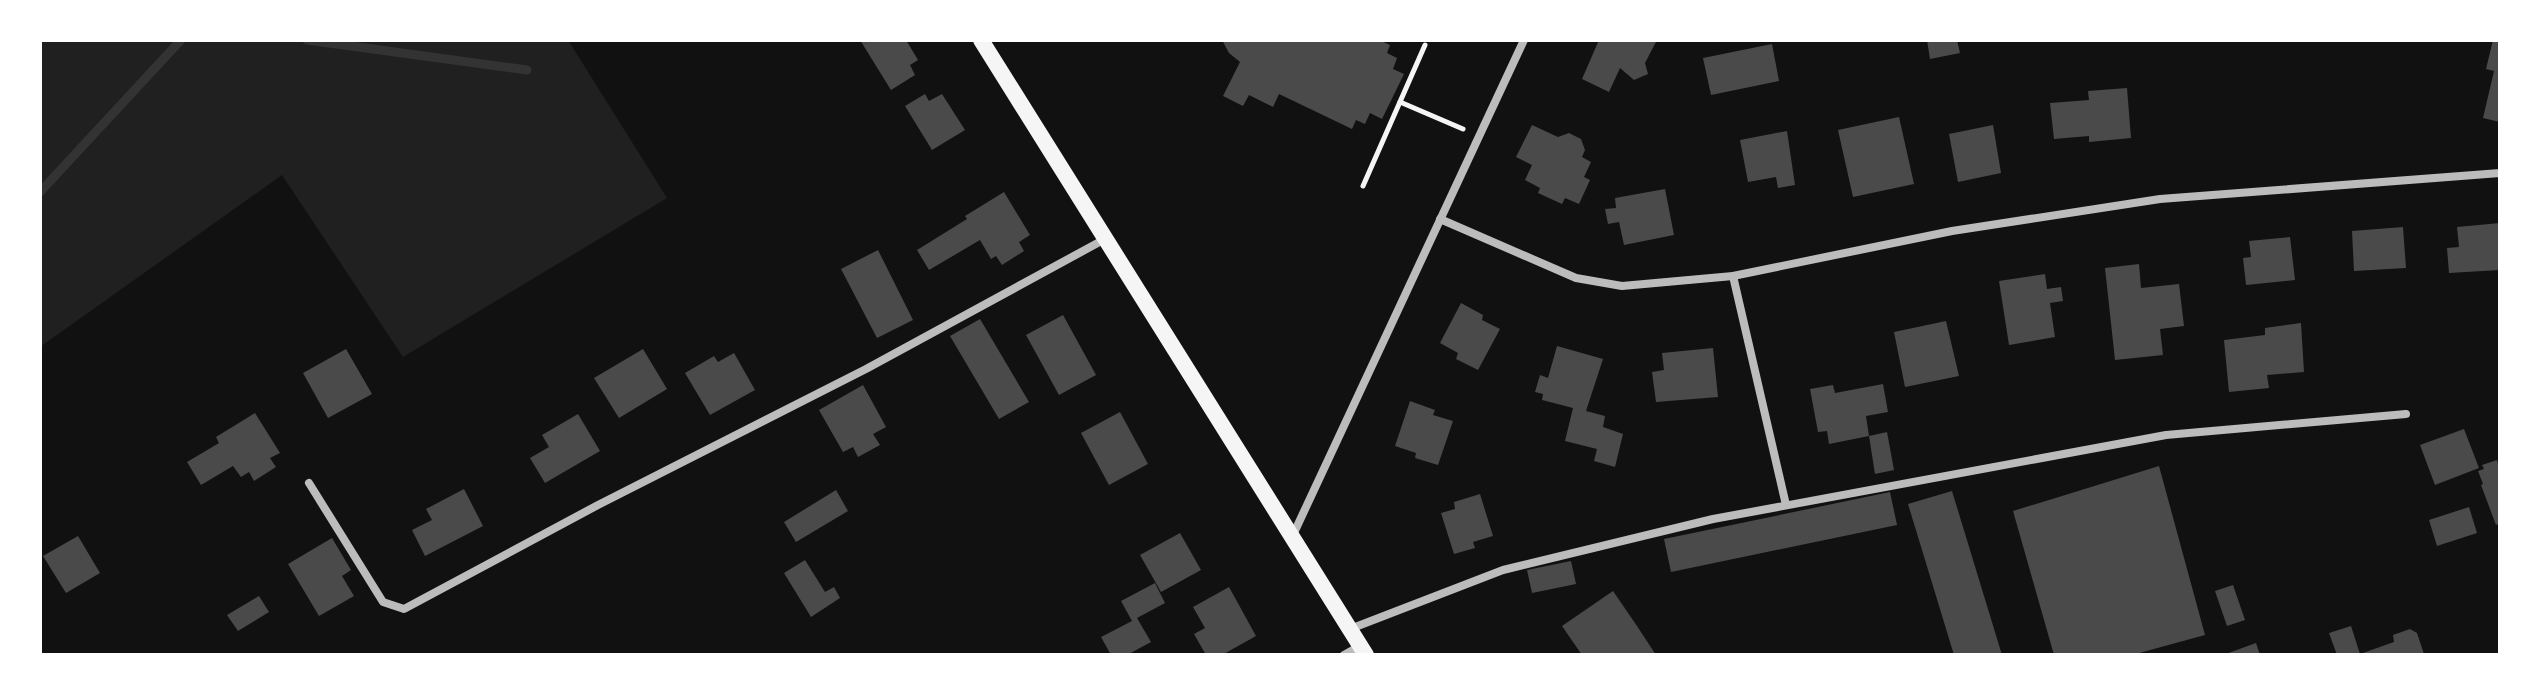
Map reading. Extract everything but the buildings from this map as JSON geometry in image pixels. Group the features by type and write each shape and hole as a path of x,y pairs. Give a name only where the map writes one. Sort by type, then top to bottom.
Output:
{"main road":[{"path":"981,40 1363,651"}],"street":[{"path":"1292,535 1524,40"},
{"path":"1440,219 1576,278 1622,286 1733,276 1952,231 2160,199 2500,173"},
{"path":"309,483 383,602 404,609 598,505 866,369 1105,239"},
{"path":"1733,276 1786,505"},
{"path":"1350,629 1503,570 1713,519 2166,435 2406,414"},
{"path":"1344,655 1363,651"}],"path":[{"path":"1363,186 1425,45"},
{"path":"1400,102 1479,136"}],"shaded area":[{"path":"40,40 568,40 667,198 403,357 282,175 40,347"}],"waterway":[{"path":"40,192 181,40"},
{"path":"307,40 527,70"}]}
